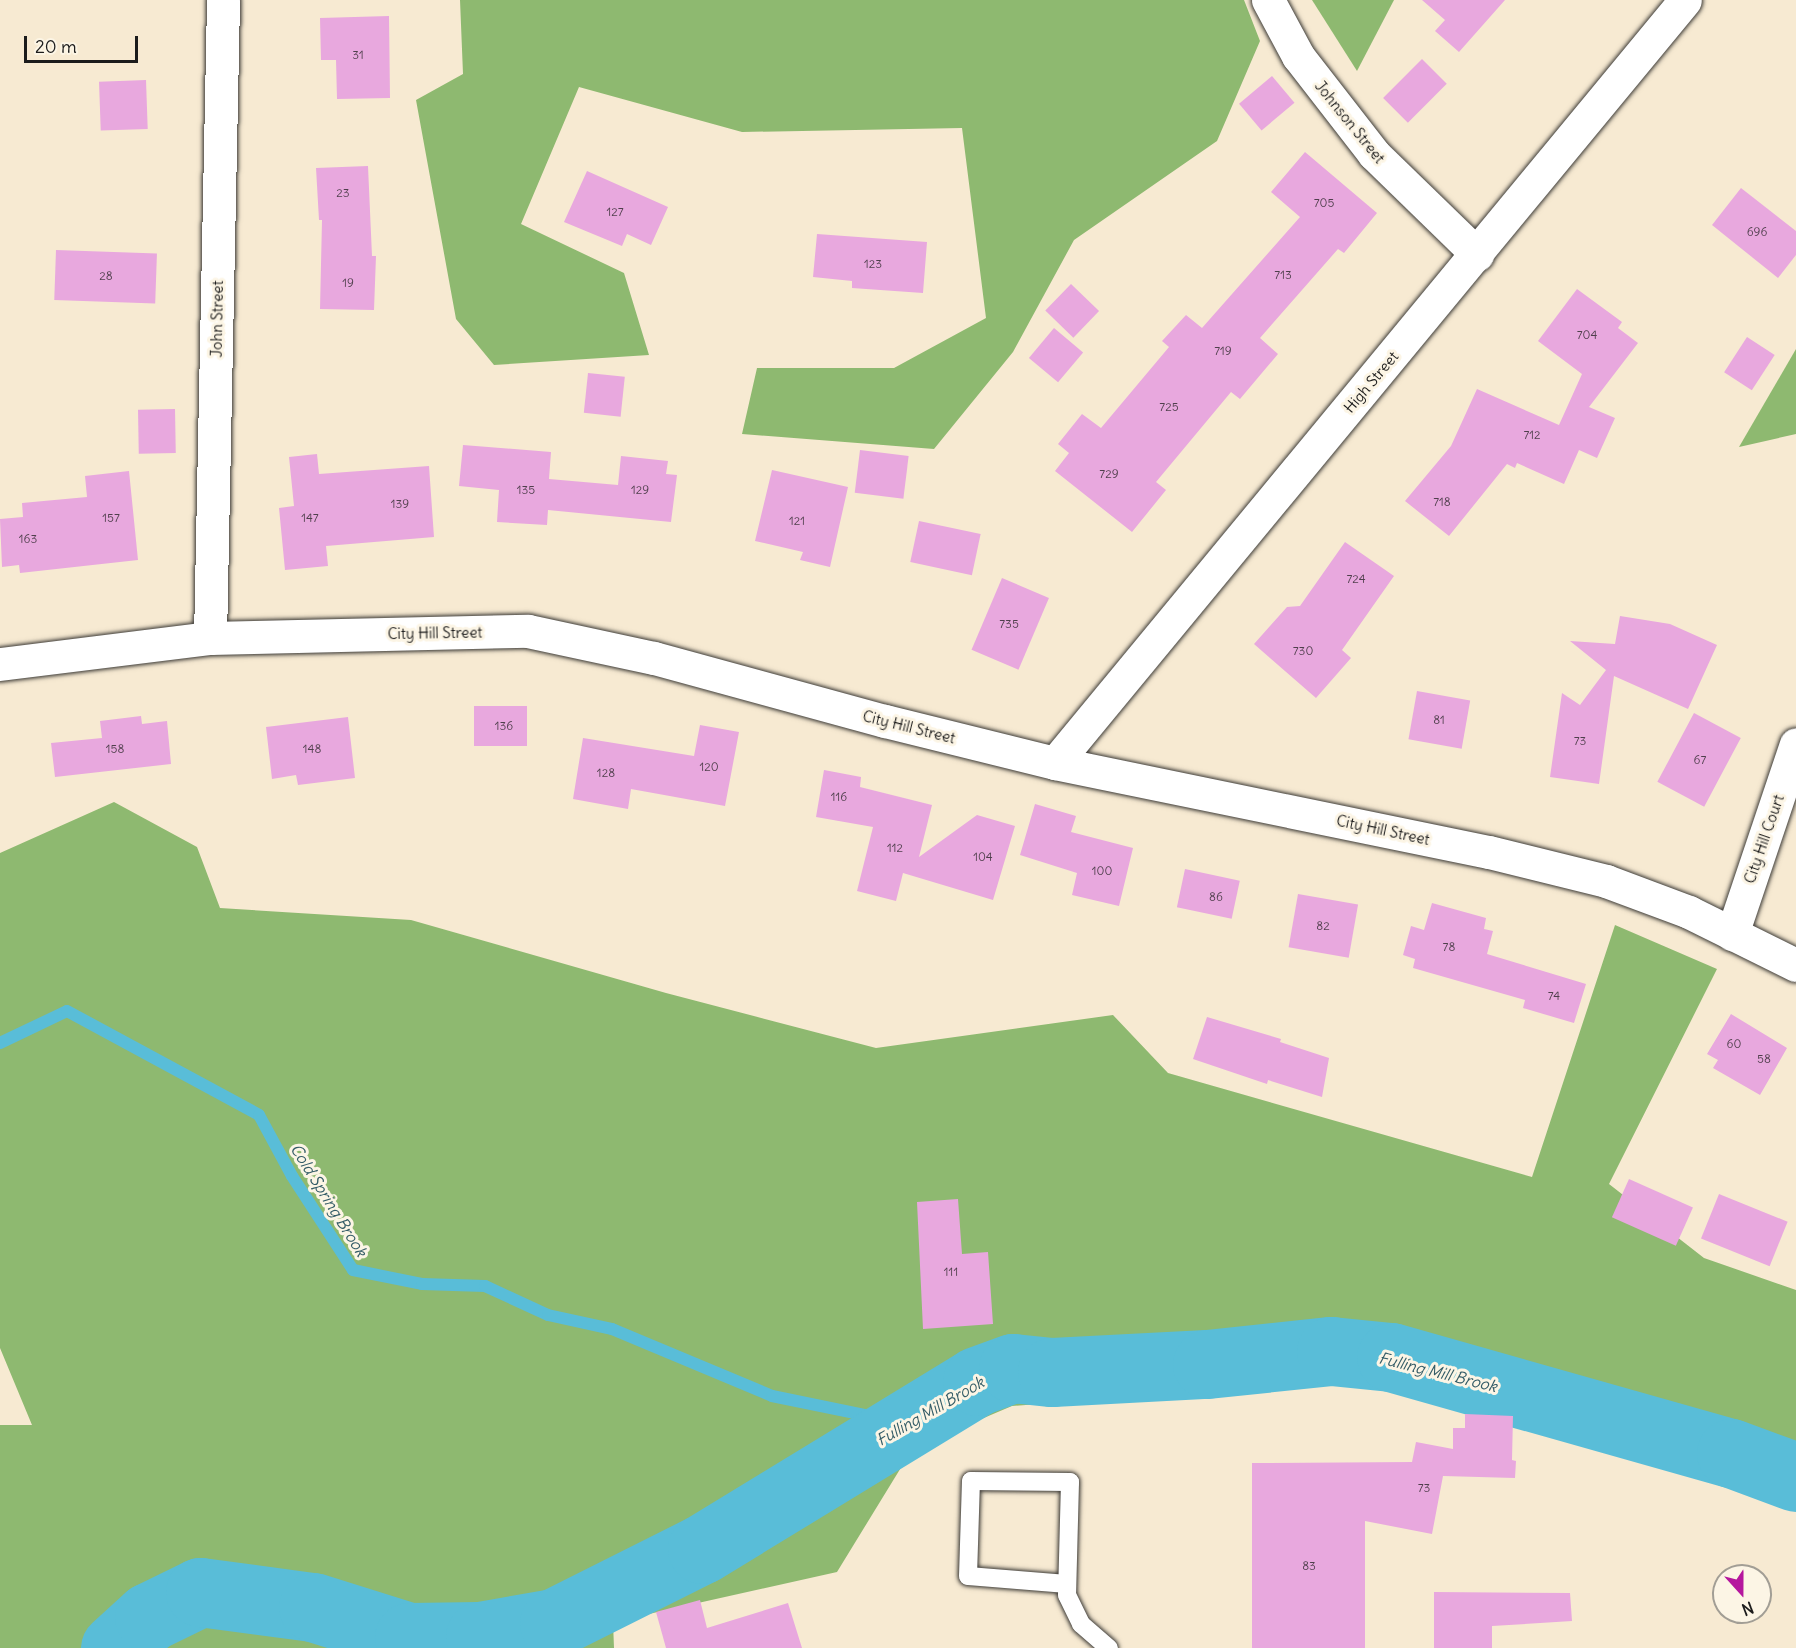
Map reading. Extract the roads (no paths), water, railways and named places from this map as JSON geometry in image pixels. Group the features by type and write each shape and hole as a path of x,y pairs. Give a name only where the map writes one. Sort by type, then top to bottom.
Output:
{"street":[{"name":"John Street","path":"210,638 223,0"},
{"name":"Johnson Street","path":"1268,0 1298,56 1374,154 1477,254"},
{"name":"High Street","path":"1055,763 1685,0"},
{"name":"City Hill Street","path":"0,664 210,638 528,631 654,658 885,721 1055,763 1489,852 1606,881 1689,912 1796,965"},
{"name":"City Hill Court","path":"1732,934 1796,744"}],"lane":[{"path":"1067,1584 968,1576 971,1481 1070,1482 1067,1584 1066,1595 1081,1624 1109,1648"}],"waterway":[{"name":"Cold Spring Brook","path":"0,1043 67,1011 259,1115 292,1176 353,1270 422,1284 485,1286 548,1315 612,1329 772,1396 909,1424"},
{"name":"Fulling Mill Brook","path":"115,1648 149,1617 200,1592 313,1607 409,1637 480,1636 554,1623 702,1549 977,1381 1013,1368 1052,1372 1207,1364 1331,1351 1391,1357 1731,1453 1796,1477"}]}
